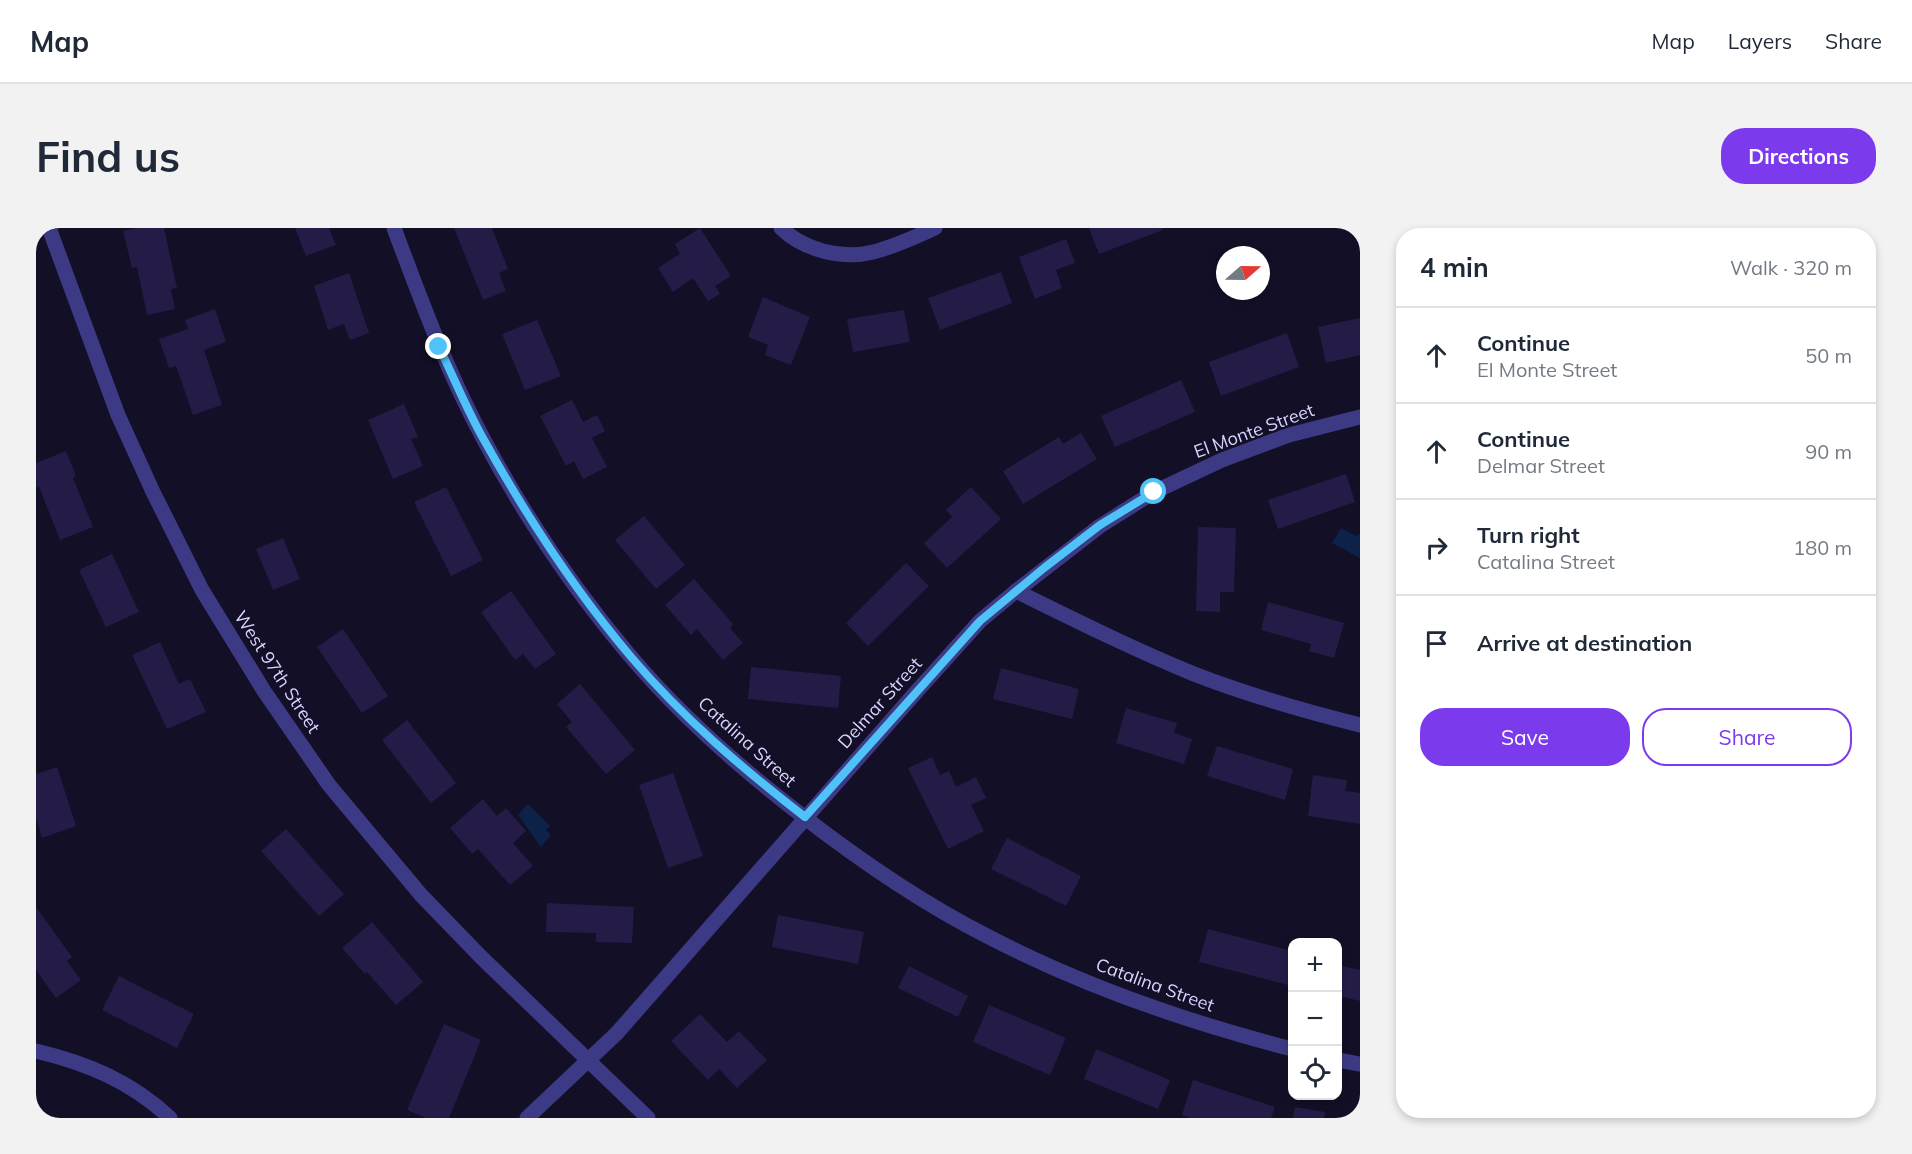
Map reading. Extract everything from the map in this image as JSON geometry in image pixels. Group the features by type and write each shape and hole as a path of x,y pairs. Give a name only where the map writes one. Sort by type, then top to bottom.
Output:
{"street":[{"name":"West 97th Street","path":"49,228 118,415 153,492 202,590 264,691 329,785 421,895 648,1118"},
{"name":"Catalina Street","path":"394,228 439,347 483,439 526,512 578,590 632,658 688,717 745,771 836,843 888,878 985,936 1059,970 1141,1003 1236,1035 1288,1048"},
{"path":"781,228 787,234 814,249 841,255 872,253 935,228"},
{"name":"El Monte Street","path":"1016,591 1100,525 1154,492 1222,460 1289,435 1360,417"},
{"name":"Delmar Street","path":"527,1118 617,1033 980,621 1016,591"},
{"path":"1016,591 1108,636 1196,674 1297,709 1360,725"},
{"path":"36,1050 70,1059 113,1076 148,1099 170,1118"},
{"path":"1342,1061 1360,1065"}],"water":[{"path":"1341,528 1356,536 1360,533 1360,558 1332,543"},
{"path":"528,804 550,826 546,830 551,835 541,847 518,815"}],"building":[{"path":"136,228 164,228 177,288 171,289 175,309 147,315 137,267 132,268 123,231"},
{"path":"295,228 329,228 336,245 306,256"},
{"path":"454,228 492,228 508,269 499,273 506,291 483,300"},
{"path":"700,228 731,276 715,286 720,294 708,301 693,278 673,292 658,268 680,254 675,244"},
{"path":"1089,228 1162,228 1163,230 1099,254"},
{"path":"1066,239 1075,263 1056,270 1062,288 1035,299 1019,257"},
{"path":"1001,272 1012,303 940,330 928,298"},
{"path":"349,273 369,333 350,340 344,324 328,330 314,286"},
{"path":"763,297 810,317 791,365 765,355 768,345 748,337"},
{"path":"215,309 226,342 204,350 222,405 193,415 176,366 169,368 159,339 188,329 185,320"},
{"path":"904,310 910,342 853,352 847,319"},
{"path":"1360,318 1360,355 1326,363 1318,327"},
{"path":"537,320 561,376 525,390 502,334"},
{"path":"1287,333 1299,367 1221,396 1209,362"},
{"path":"1181,380 1195,412 1115,447 1101,416"},
{"path":"572,400 583,422 597,415 605,431 592,438 607,467 583,479 574,461 566,466 540,416"},
{"path":"404,404 418,437 411,439 423,466 393,479 368,420"},
{"path":"1081,433 1097,459 1023,504 1003,471 1059,437 1063,444"},
{"path":"66,451 76,476 73,478 93,527 60,540 36,479 36,463"},
{"path":"1346,474 1355,502 1278,529 1268,500"},
{"path":"446,487 483,560 451,576 414,502"},
{"path":"971,487 1001,519 947,568 924,543 952,517 946,510"},
{"path":"644,516 685,565 656,589 615,540"},
{"path":"1198,527 1236,528 1234,592 1220,592 1220,612 1196,611"},
{"path":"283,538 300,579 273,590 256,549"},
{"path":"112,554 139,612 106,627 79,570"},
{"path":"906,563 929,586 868,646 846,623"},
{"path":"694,579 733,624 730,628 743,643 723,660 697,629 691,635 665,605"},
{"path":"511,591 556,654 535,669 523,654 515,660 481,612"},
{"path":"1268,602 1344,623 1334,658 1309,651 1311,644 1261,630"},
{"path":"343,629 388,696 362,713 317,647"},
{"path":"160,642 179,684 190,679 206,712 167,729 132,655"},
{"path":"751,667 841,676 838,708 748,699"},
{"path":"1001,668 1079,689 1072,719 993,699"},
{"path":"580,684 635,750 606,774 566,727 572,722 557,704"},
{"path":"1126,708 1177,723 1174,733 1192,739 1184,764 1116,743"},
{"path":"407,720 456,783 431,803 382,740"},
{"path":"1217,746 1293,769 1285,800 1207,776"},
{"path":"932,757 940,775 949,771 956,787 976,777 986,798 971,805 984,831 948,849 908,768"},
{"path":"57,767 76,826 42,838 36,818 36,774"},
{"path":"673,773 703,856 668,868 639,785"},
{"path":"1313,775 1347,780 1345,791 1360,793 1360,824 1308,816"},
{"path":"483,799 497,816 506,808 526,831 513,843 533,866 510,885 478,849 472,854 450,828"},
{"path":"286,829 344,894 319,916 261,851"},
{"path":"1007,838 1081,876 1066,906 991,869"},
{"path":"547,903 634,907 632,943 596,942 596,933 546,932"},
{"path":"36,907 72,957 67,961 81,980 56,998 36,970"},
{"path":"778,915 864,932 858,964 772,947"},
{"path":"372,922 423,982 396,1005 342,948"},
{"path":"1208,929 1288,950 1288,985 1199,962"},
{"path":"909,966 968,996 958,1017 898,988"},
{"path":"1342,966 1360,970 1360,1001 1342,997"},
{"path":"119,976 194,1014 177,1048 102,1010"},
{"path":"989,1005 1066,1038 1050,1075 973,1042"},
{"path":"700,1014 727,1042 739,1031 767,1060 737,1088 719,1069 708,1080 671,1041"},
{"path":"444,1024 481,1040 449,1118 426,1118 407,1110"},
{"path":"1096,1049 1170,1080 1158,1109 1084,1079"},
{"path":"1193,1080 1275,1107 1271,1118 1190,1118 1182,1115"},
{"path":"1295,1107 1325,1112 1324,1118 1293,1118"}],"waterway":[{"path":"36,479 36,484"}],"route":[{"path":"439,347 483,439 526,512 578,590 632,658 688,717 745,771 805,817 980,621 1100,525 1154,492"}]}
